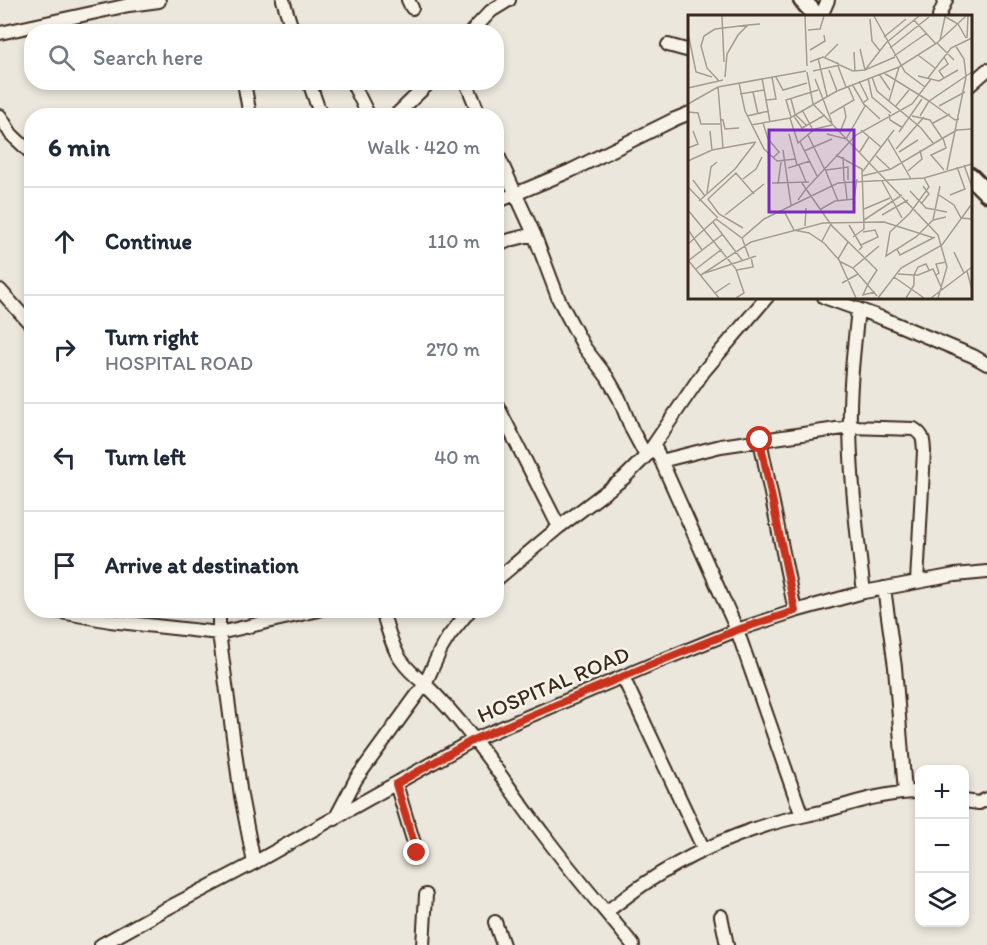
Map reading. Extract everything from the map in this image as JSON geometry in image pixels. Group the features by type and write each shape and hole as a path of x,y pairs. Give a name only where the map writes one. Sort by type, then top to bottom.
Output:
{"street":[{"path":"283,0 290,24"},
{"path":"479,24 491,11 508,0"},
{"path":"802,0 818,15"},
{"path":"820,15 828,0"},
{"path":"939,15 946,0"},
{"path":"41,24 129,5 159,1"},
{"path":"0,33 24,28"},
{"path":"668,45 688,50"},
{"path":"972,83 987,70"},
{"path":"245,90 249,108"},
{"path":"312,90 318,108"},
{"path":"356,90 365,108"},
{"path":"403,108 422,90"},
{"path":"469,90 476,108"},
{"path":"504,199 570,171 688,114"},
{"path":"0,116 11,134 24,146"},
{"path":"504,169 534,234 559,300 585,347 619,398 646,456"},
{"path":"972,178 987,193"},
{"path":"504,243 534,234"},
{"path":"0,290 24,317"},
{"path":"504,573 559,527 624,478 646,456 704,371 766,298"},
{"path":"827,298 882,318 974,356 987,364"},
{"path":"858,309 852,360 850,427 856,524 864,592"},
{"path":"504,419 559,527"},
{"path":"662,461 720,446 850,427 914,429 921,433 923,439 917,582"},
{"path":"760,440 795,611"},
{"path":"654,445 737,630 802,816"},
{"name":"HOSPITAL ROAD","path":"101,945 335,819 475,739 737,630 795,611 864,592 955,575 987,572"},
{"path":"884,588 895,667 905,792"},
{"path":"123,618 219,633 284,618"},
{"path":"219,618 240,796 254,863"},
{"path":"384,618 399,658 439,697 475,739 544,836 633,945"},
{"path":"335,819 356,779 425,684 441,649 464,618"},
{"path":"623,677 704,850"},
{"path":"396,784 417,853"},
{"path":"606,912 646,882 727,839 769,824 874,797 915,792"},
{"path":"969,802 979,803 987,799"},
{"path":"423,945 426,895"},
{"path":"721,916 727,945"},
{"path":"495,922 503,945"}],"route":[{"path":"417,853 396,784 475,739 737,630 795,611 760,440"}]}
